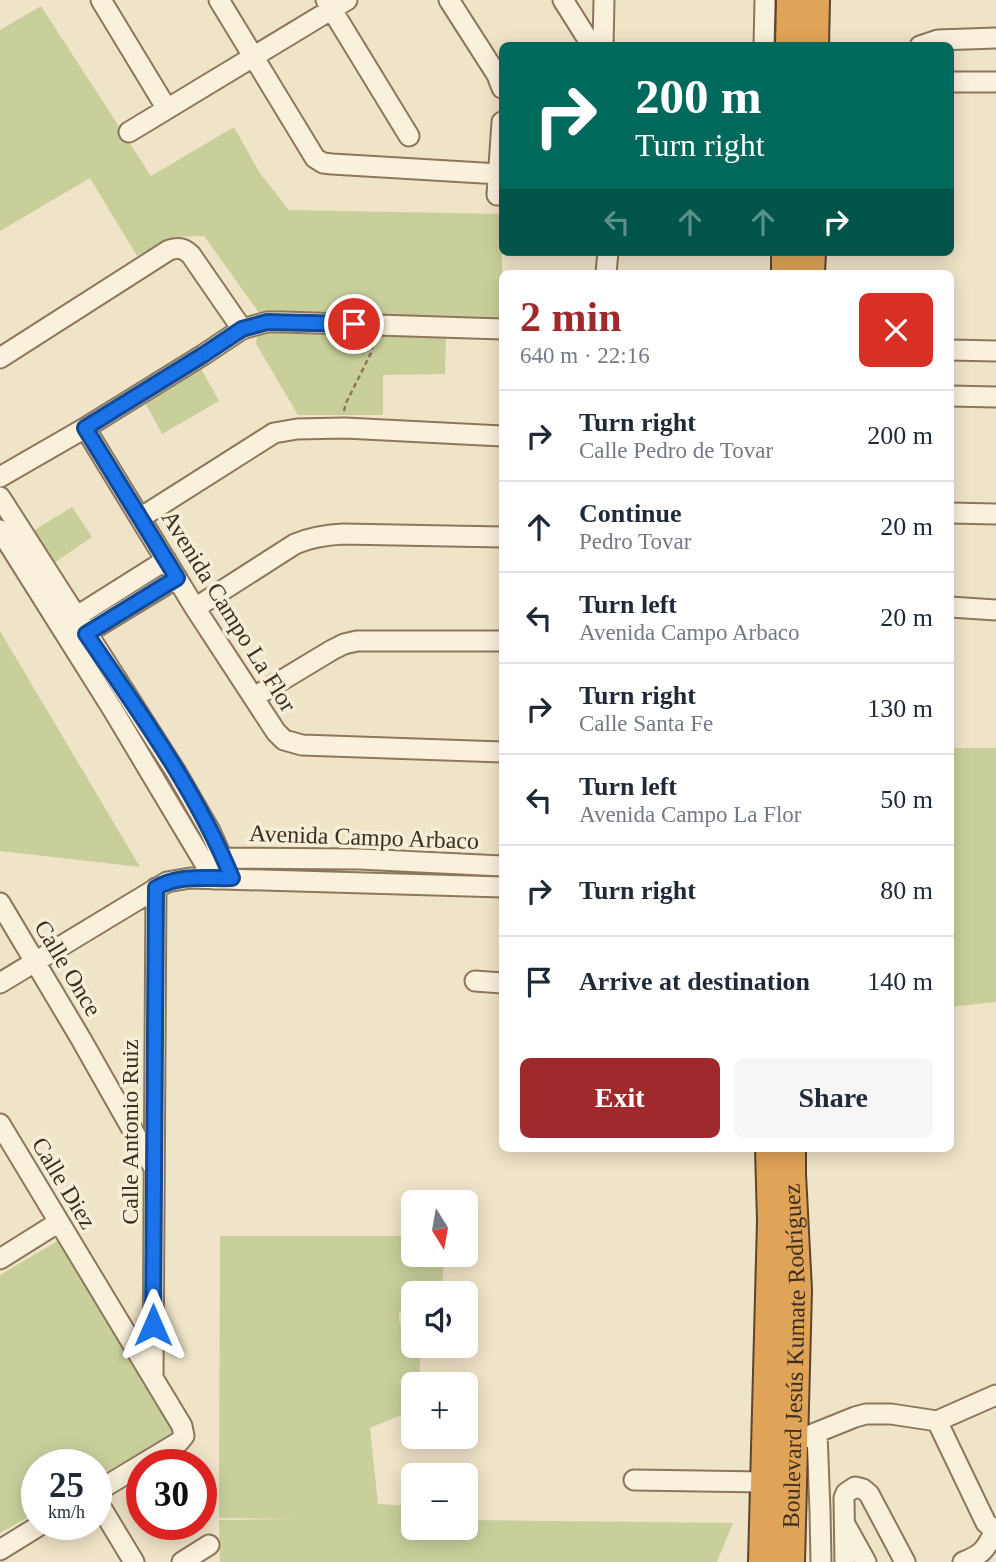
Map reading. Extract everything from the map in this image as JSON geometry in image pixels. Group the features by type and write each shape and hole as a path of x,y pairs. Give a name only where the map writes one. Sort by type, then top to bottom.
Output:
{"highway":[{"path":"790,42 791,0"},
{"path":"814,42 815,0"},
{"name":"Boulevard Jesús Kumate Rodríguez","path":"770,1152 772,1221 805,1437 792,1513 790,1562"},
{"name":"Boulevard Jesús Kumate Rodríguez","path":"763,1562 765,1482 784,1289 791,1152"}],"street":[{"path":"101,0 167,109"},
{"path":"219,0 315,158 323,163 499,174 498,195"},
{"path":"449,0 499,80"},
{"path":"563,0 589,42"},
{"path":"603,42 604,0"},
{"path":"764,42 765,0"},
{"path":"130,132 254,57 335,3 409,136"},
{"path":"931,42 996,38"},
{"path":"954,82 996,82"},
{"path":"0,358 177,247 185,249 191,255 242,329"},
{"path":"0,477 85,428 242,329 267,322 499,328"},
{"path":"954,350 996,351"},
{"path":"954,396 996,397"},
{"name":"Avenida Campo La Flor","path":"85,428 195,608 276,732 284,740 295,744 499,752"},
{"path":"140,517 274,433 297,429 345,428 499,436"},
{"name":"Avenida Campo Arbaco","path":"0,498 73,630"},
{"path":"954,513 996,514"},
{"name":"Avenida Campo Arbaco","path":"0,530 169,761 210,831 218,870"},
{"path":"195,608 295,544 309,538 343,534 499,537"},
{"path":"73,630 166,560"},
{"path":"73,630 177,578"},
{"path":"954,607 996,610"},
{"path":"254,697 344,644 368,641 499,641"},
{"name":"Avenida Campo Arbaco","path":"218,870 359,859 499,866"},
{"path":"0,983 167,881 218,870"},
{"name":"Avenida Campo Arbaco","path":"218,870 499,887"},
{"name":"Calle Antonio Ruiz","path":"153,1377 156,888"},
{"name":"Calle Once","path":"0,902 154,1168"},
{"path":"475,981 499,983"},
{"name":"Calle Diez","path":"0,1124 183,1426 184,1436 173,1445 112,1482"},
{"path":"0,1259 60,1222"},
{"path":"821,1562 820,1511 805,1437 855,1417 878,1413 937,1422 996,1395"},
{"path":"937,1422 986,1523 995,1531 986,1549 963,1562"},
{"path":"634,1480 765,1482"},
{"path":"846,1562 843,1506 846,1493 855,1488 869,1493 905,1562"},
{"path":"792,1513 820,1511"},
{"path":"844,1522 866,1562"},
{"path":"112,1526 134,1562"},
{"path":"0,1550 21,1537"},
{"path":"182,1562 209,1545"}],"path":[{"path":"345,428 346,403 371,353 377,324"}],"green space":[{"path":"41,6 151,176 234,127 259,172 289,210 499,214 499,256 502,256 502,270 499,270 499,319 262,317 204,236 176,237 137,256 90,178 0,231 0,30"},
{"path":"264,328 446,334 445,374 383,375 383,415 298,415 256,344 258,332"},
{"path":"200,367 219,401 162,434 143,399"},
{"path":"72,507 92,537 54,563 33,531"},
{"path":"0,631 140,867 0,851"},
{"path":"954,748 996,748 996,1002 954,1007"},
{"path":"220,1236 401,1236 401,1267 443,1267 443,1281 401,1281 401,1358 421,1358 419,1372 401,1372 401,1415 370,1428 378,1504 401,1505 401,1540 478,1540 478,1520 733,1523 717,1562 220,1562 219,1520 299,1519 219,1518"},
{"path":"61,1239 178,1431 147,1449 126,1449 126,1461 112,1469 112,1449 21,1449 21,1521 0,1533 0,1275"}],"route":[{"path":"153,1325 156,888 167,881 178,879 232,878 210,831 176,772 86,634 177,578 85,428 242,329 267,322 354,324"}]}
